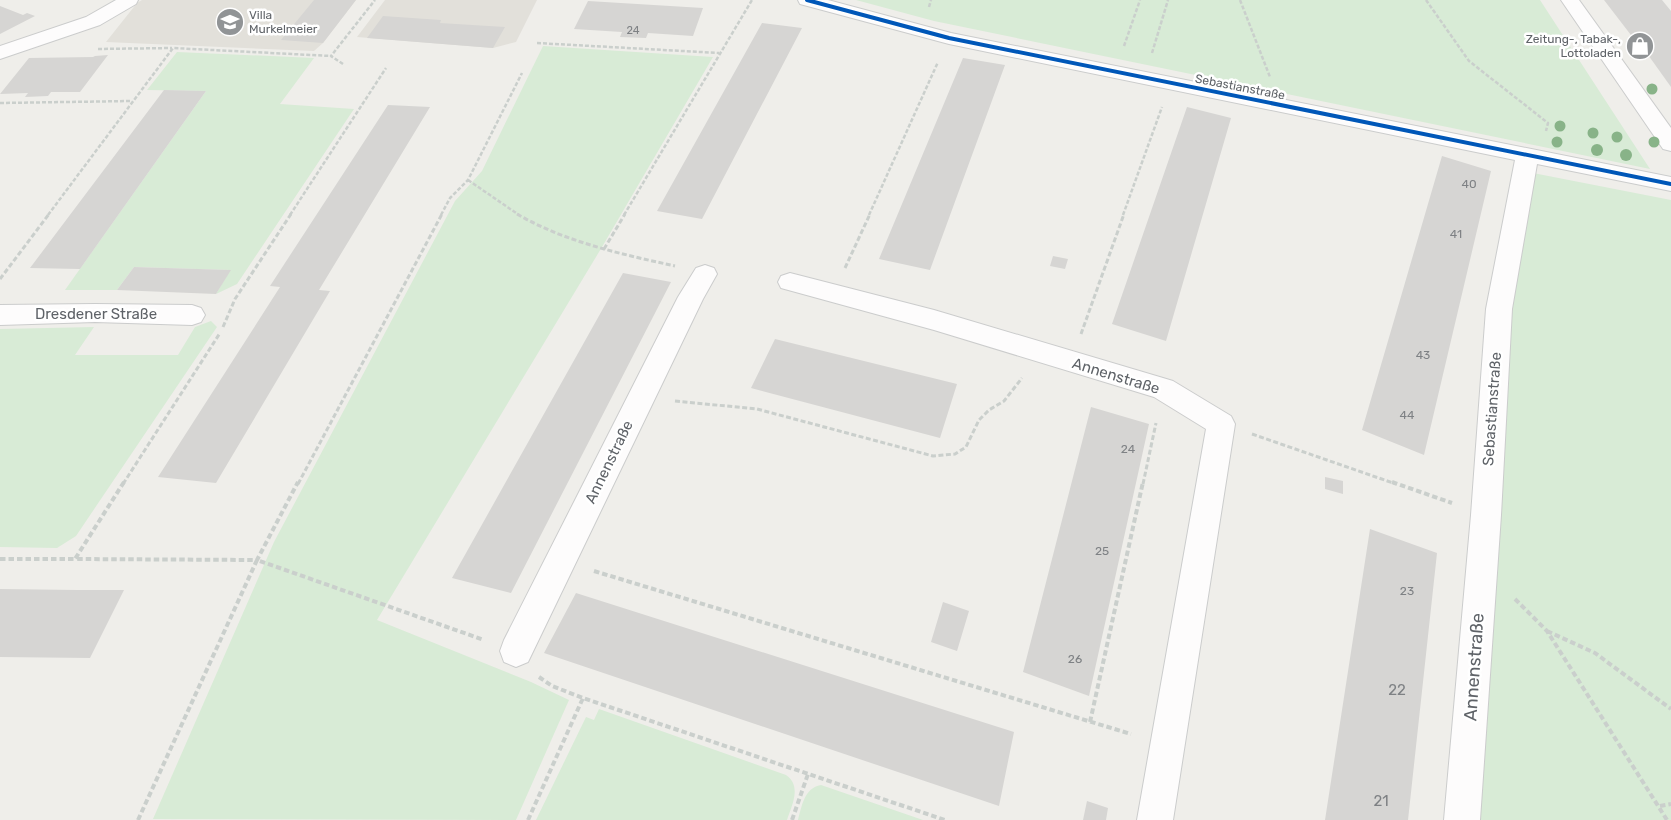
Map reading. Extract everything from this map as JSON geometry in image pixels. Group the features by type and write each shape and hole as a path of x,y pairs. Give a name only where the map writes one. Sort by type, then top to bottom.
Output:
{"street":[{"path":"0,53 93,20 129,0"},
{"name":"Sebastianstraße","path":"807,0 949,38 1671,184"},
{"path":"1570,0 1671,144"},
{"name":"Sebastianstraße","path":"1486,515 1499,309 1532,157"},
{"name":"Annenstraße","path":"516,651 691,297 705,274"},
{"name":"Annenstraße","path":"790,282 934,320 1163,389 1222,424"},
{"name":"Dresdener Straße","path":"0,315 95,313 192,315"},
{"path":"1155,820 1222,424"},
{"name":"Annenstraße","path":"1462,820 1486,515"}],"path":[{"path":"331,56 375,0"},
{"path":"604,249 752,0"},
{"path":"1122,50 1140,0"},
{"path":"1151,56 1168,0"},
{"path":"1240,0 1281,105"},
{"path":"1426,0 1469,61 1548,123 1532,157"},
{"path":"834,293 949,38"},
{"path":"537,43 720,53"},
{"path":"0,279 173,48 331,56 343,64"},
{"path":"75,559 224,326 235,299 386,68"},
{"path":"138,820 257,560 450,198 468,180 522,73"},
{"path":"1071,362 1171,83"},
{"path":"0,102 132,101"},
{"path":"468,180 519,215 556,233 604,249 705,274"},
{"path":"641,398 757,410 933,456 942,456 955,454 966,447 980,420 1008,397 1026,370"},
{"path":"1090,722 1163,389"},
{"path":"1222,424 1486,515"},
{"path":"0,559 257,560 516,651 527,666 552,686 583,698 945,820"},
{"path":"560,561 1132,734 1131,744"},
{"path":"1481,573 1509,593 1547,631 1668,820"},
{"path":"1547,631 1595,653 1671,709"},
{"path":"528,820 583,698"},
{"path":"792,820 808,774"},
{"path":"1660,806 1671,804"}],"shaded area":[{"name":"Villa Murkelmeier","path":"142,0 356,0 323,43 314,51 106,42 137,3"},
{"path":"385,0 537,0 516,42 493,48 357,37"}],"green space":[{"path":"856,0 1540,0 1650,169 934,21"},
{"path":"543,46 713,57 602,247 377,620 531,682 569,700 516,820 153,819 274,542 455,201 482,171"},
{"path":"177,52 314,58 280,104 354,109 237,284 216,294 230,270 134,267 117,290 65,290 206,91 147,90"},
{"path":"1533,173 1671,200 1671,820 1476,820 1508,311"},
{"path":"211,321 217,327 76,536 57,548 0,547 0,329 94,327 75,355 178,355 195,327"},
{"path":"599,709 786,775 791,779 795,790 787,820 536,820 586,717 594,720"},
{"path":"821,785 923,820 798,820 807,794 815,787"}],"building":[{"path":"314,0 356,0 323,43 281,40"},
{"path":"1604,0 1662,0 1671,11 1671,87 1646,52 1644,52"},
{"path":"588,1 703,8 693,36 648,33 646,38 620,37 622,32 574,29"},
{"path":"0,6 23,15 27,13 35,16 0,34"},
{"path":"383,16 441,20 440,23 505,27 493,48 367,38"},
{"path":"762,23 802,28 702,219 657,211"},
{"path":"108,55 80,92 51,92 48,96 25,97 28,93 0,94 29,58"},
{"path":"963,58 1005,65 930,270 879,259"},
{"path":"164,90 206,91 80,269 30,268"},
{"path":"388,105 430,107 319,290 330,291 216,483 158,477 280,287 270,286"},
{"path":"1187,107 1231,118 1166,341 1112,324"},
{"path":"1442,156 1491,171 1424,455 1362,430"},
{"path":"1053,256 1068,259 1065,269 1050,266"},
{"path":"134,267 231,270 216,294 117,290"},
{"path":"623,273 671,282 511,593 452,578"},
{"path":"775,339 957,384 940,438 751,388"},
{"path":"1091,407 1149,424 1089,696 1023,672"},
{"path":"1325,477 1343,481 1343,494 1325,489"},
{"path":"1370,529 1437,553 1408,820 1325,820"},
{"path":"0,589 124,590 90,658 0,657"},
{"path":"576,593 1014,732 999,806 544,653"},
{"path":"943,602 969,611 957,651 931,642"},
{"path":"1087,801 1108,808 1106,820 1083,820"}],"cycle path":[{"path":"807,0 949,38 1671,184"}],"place":[{"name":"Villa Murkelmeier","path":"230,22"},
{"name":"Zeitung-, Tabak-, Lottoladen","path":"1640,46"}]}
